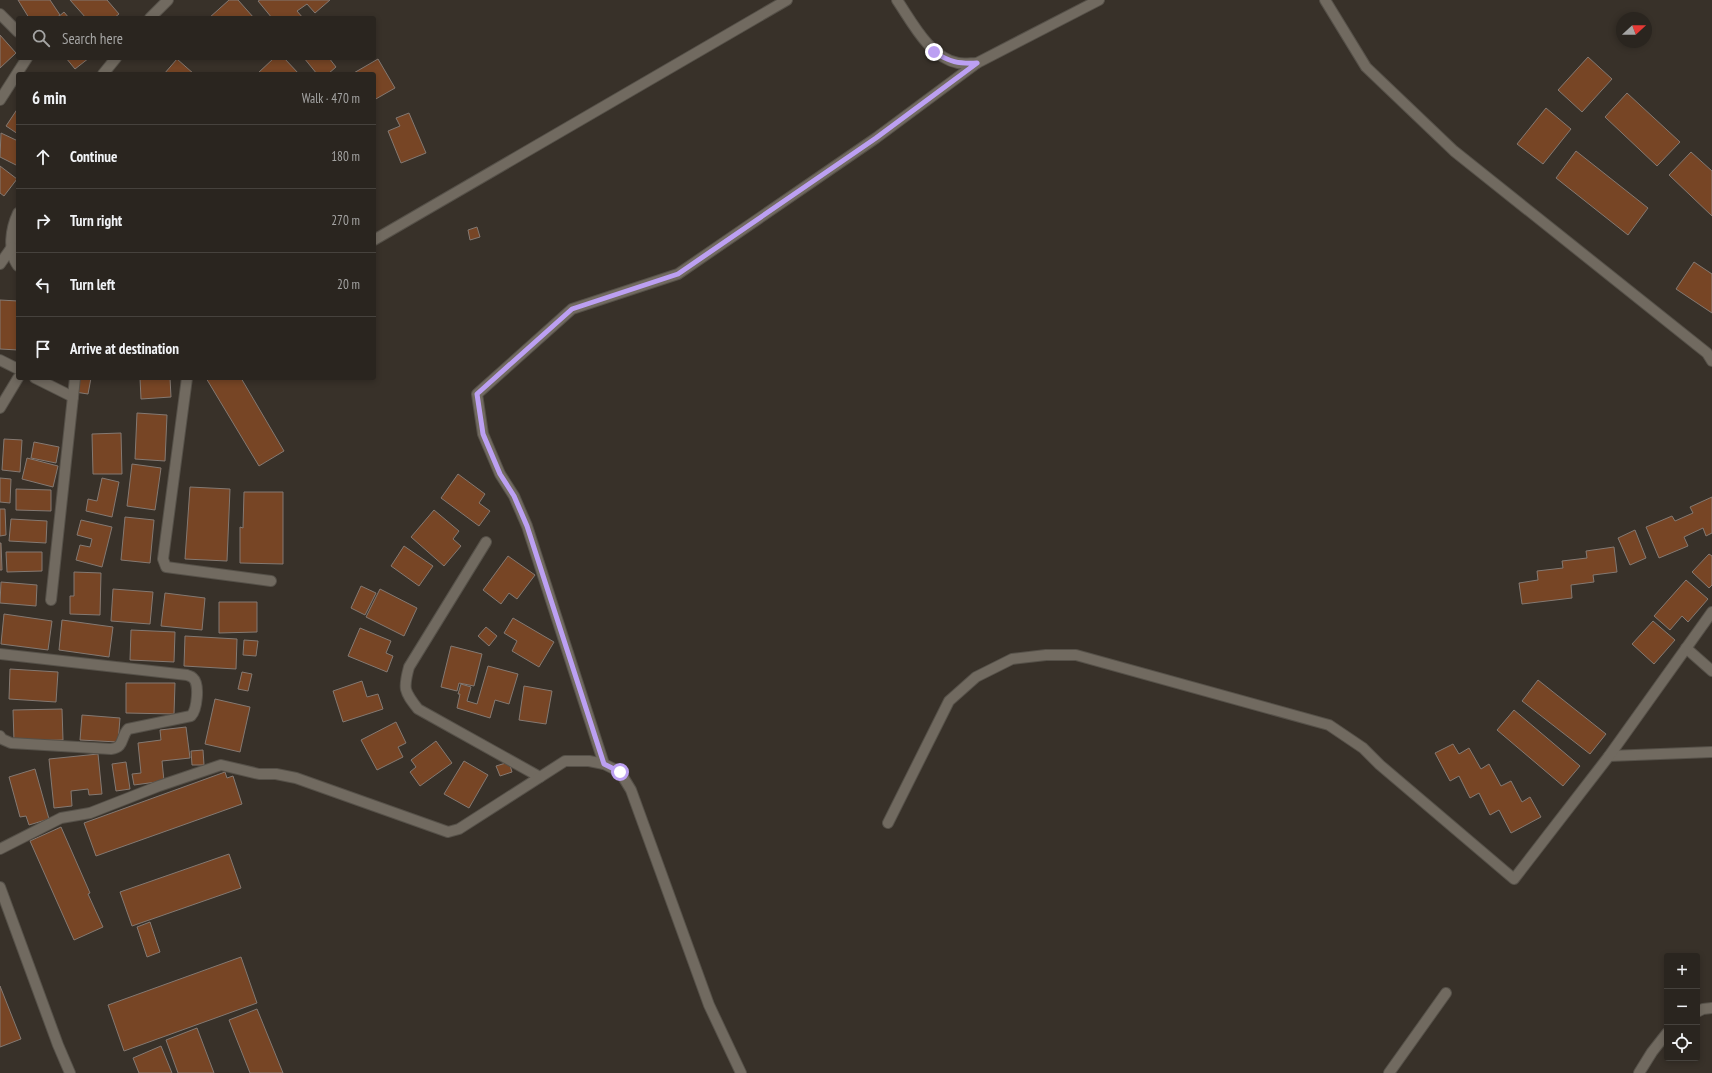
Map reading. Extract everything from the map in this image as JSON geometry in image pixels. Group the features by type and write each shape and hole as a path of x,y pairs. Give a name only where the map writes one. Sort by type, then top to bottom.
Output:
{"street":[{"path":"152,16 168,0"},
{"path":"376,239 787,0"},
{"path":"897,0 934,52 945,59 959,64 977,63"},
{"path":"604,764 527,526 514,496 500,474 483,434 477,394 572,309 678,274 876,138 977,63 1099,0"},
{"path":"1325,0 1366,67 1454,151 1707,353 1712,360"},
{"path":"0,14 16,30"},
{"path":"18,72 26,60"},
{"path":"105,72 114,60"},
{"path":"0,100 16,75"},
{"path":"16,217 13,225 12,247 16,260"},
{"path":"0,264 12,247"},
{"path":"0,360 16,369"},
{"path":"0,408 17,380"},
{"path":"39,380 73,397"},
{"path":"51,600 75,380"},
{"path":"187,380 163,559 166,567 271,581"},
{"path":"486,542 409,667 404,683 407,696 418,709 540,777"},
{"path":"888,823 949,701 976,677 1012,659 1046,655 1076,655 1329,725 1363,748 1380,765 1514,879 1609,756 1712,612"},
{"path":"1686,648 1712,671"},
{"path":"0,654 187,675 194,678 197,687 195,712 191,716 128,729 124,733 121,744 117,748 111,750 11,743 2,739 0,736"},
{"path":"1609,756 1712,752"},
{"path":"0,850 61,818 90,813 159,786 220,765 259,774 276,774 296,778 448,832 459,829 565,761 604,764 620,772 631,790 709,1006 741,1073"},
{"path":"0,887 58,1045 70,1073"},
{"path":"1389,1073 1446,993"},
{"path":"1700,1010 1712,1008"},
{"path":"1639,1073 1652,1052 1664,1037"}],"building":[{"path":"18,0 50,0 60,15 59,16 28,16"},
{"path":"70,0 107,0 119,14 116,16 84,16"},
{"path":"229,0 238,0 252,16 211,16"},
{"path":"330,0 315,13 307,4 297,11 301,16 270,16 258,1"},
{"path":"64,12 67,16 59,16"},
{"path":"0,35 16,53 0,68"},
{"path":"1588,57 1612,79 1582,112 1558,90"},
{"path":"378,59 395,88 376,99 376,72 355,72"},
{"path":"68,60 86,60 75,69"},
{"path":"176,60 178,60 192,72 166,72"},
{"path":"272,60 286,60 297,72 259,72"},
{"path":"306,60 331,60 336,67 330,72 315,72"},
{"path":"1627,93 1680,142 1657,166 1605,117"},
{"path":"1546,108 1571,129 1543,164 1517,144"},
{"path":"16,111 16,133 6,126"},
{"path":"409,113 426,153 401,163 388,131 400,126 396,118"},
{"path":"1,133 16,140 16,165 0,157"},
{"path":"1576,151 1648,208 1628,235 1556,178"},
{"path":"1691,152 1712,171 1712,216 1669,175"},
{"path":"0,166 16,178 16,180 4,196 0,193"},
{"path":"477,227 480,237 470,240 468,230"},
{"path":"1694,262 1712,274 1712,313 1676,289"},
{"path":"0,300 16,301 16,350 0,349"},
{"path":"78,380 91,380 88,394 75,392"},
{"path":"140,380 170,380 171,397 141,399"},
{"path":"207,380 242,380 284,451 259,466"},
{"path":"137,413 167,415 165,461 135,459"},
{"path":"121,433 122,474 93,474 92,434"},
{"path":"4,439 22,440 20,472 2,470"},
{"path":"34,442 59,447 56,463 31,458"},
{"path":"27,458 58,466 53,487 22,479"},
{"path":"132,464 161,468 155,510 127,506"},
{"path":"458,474 485,494 479,503 490,511 479,526 441,498"},
{"path":"0,478 11,479 10,503 0,502"},
{"path":"102,478 119,482 112,517 86,511 88,499 97,501"},
{"path":"190,487 230,489 227,561 185,559"},
{"path":"16,489 51,490 51,511 16,510"},
{"path":"244,492 283,492 283,564 240,563 240,527 243,528"},
{"path":"1712,497 1712,533 1706,536 1703,528 1684,537 1688,546 1659,558 1646,527 1672,516 1675,521 1693,513 1690,507"},
{"path":"0,509 5,509 6,535 0,536"},
{"path":"434,510 459,531 453,539 461,546 444,566 411,537"},
{"path":"125,517 154,520 150,563 121,560"},
{"path":"11,519 47,521 46,543 9,541"},
{"path":"81,520 112,527 102,567 76,560 80,545 90,547 92,539 77,535"},
{"path":"1635,530 1646,558 1630,565 1618,538"},
{"path":"1,543 2,570 0,570"},
{"path":"404,546 433,566 419,586 391,566"},
{"path":"1614,547 1617,572 1593,575 1594,582 1571,585 1572,598 1522,604 1519,583 1538,580 1537,571 1563,568 1562,561 1587,558 1586,551"},
{"path":"6,552 42,552 42,571 7,572"},
{"path":"1709,554 1712,556 1712,585 1709,588 1692,572"},
{"path":"508,556 535,575 517,599 509,593 501,604 483,590"},
{"path":"74,572 101,573 100,615 70,614 70,596 74,596"},
{"path":"1686,580 1708,599 1688,622 1682,616 1670,630 1654,616"},
{"path":"1,582 37,585 36,606 0,603"},
{"path":"361,586 376,593 365,615 351,608"},
{"path":"113,589 153,592 150,624 111,621"},
{"path":"380,589 417,608 404,636 366,617"},
{"path":"165,593 205,598 202,630 161,626"},
{"path":"219,602 257,602 257,632 219,633"},
{"path":"4,614 52,621 48,650 1,644"},
{"path":"513,618 554,642 539,667 512,651 517,641 504,633"},
{"path":"62,620 113,627 109,657 59,650"},
{"path":"1653,621 1675,640 1654,664 1632,644"},
{"path":"486,627 497,636 489,646 478,636"},
{"path":"360,628 391,641 386,653 393,656 387,672 348,656"},
{"path":"131,630 175,632 174,662 130,660"},
{"path":"185,636 237,639 236,669 184,666"},
{"path":"244,640 258,641 256,656 243,655"},
{"path":"451,646 482,654 474,686 459,683 457,691 441,687"},
{"path":"488,666 518,674 509,704 495,700 490,718 457,708 460,694 458,694 461,684 471,687 467,701 477,704"},
{"path":"10,669 58,672 56,702 9,699"},
{"path":"242,672 252,674 248,691 238,689"},
{"path":"1538,680 1606,734 1590,754 1522,701"},
{"path":"362,681 367,697 378,694 383,709 343,722 333,691"},
{"path":"126,683 175,683 174,714 126,713"},
{"path":"524,686 552,691 546,724 519,720"},
{"path":"215,699 250,707 240,752 205,744"},
{"path":"62,709 63,740 14,741 13,710"},
{"path":"1514,710 1580,766 1563,786 1497,730"},
{"path":"82,715 120,718 118,742 80,740"},
{"path":"396,722 406,743 398,747 403,757 377,770 361,740"},
{"path":"186,727 190,758 162,761 164,781 134,785 132,774 141,773 138,743 161,740 160,730"},
{"path":"436,741 452,763 420,786 410,772 416,767 411,760"},
{"path":"1453,744 1459,754 1469,748 1481,769 1489,764 1501,786 1511,781 1522,802 1530,797 1541,817 1511,833 1499,810 1490,815 1479,793 1470,798 1459,776 1450,781 1435,753"},
{"path":"203,750 204,765 192,765 191,751"},
{"path":"98,754 102,794 89,795 88,789 71,791 72,806 54,808 49,759"},
{"path":"464,761 488,775 469,808 444,794"},
{"path":"126,762 130,789 116,791 112,764"},
{"path":"509,762 512,772 500,776 496,766"},
{"path":"35,769 49,819 29,825 26,816 20,817 9,777"},
{"path":"225,772 227,778 233,776 242,804 96,856 84,823"},
{"path":"61,827 103,927 74,940 30,841"},
{"path":"229,854 241,888 132,926 120,892"},
{"path":"150,922 160,952 147,957 137,927"},
{"path":"241,957 257,1003 124,1051 108,1005"},
{"path":"0,986 21,1039 0,1047"},
{"path":"257,1009 283,1073 250,1073 229,1020"},
{"path":"197,1028 214,1073 178,1073 166,1040"},
{"path":"161,1046 172,1073 139,1073 133,1058"}],"route":[{"path":"620,772 604,764 527,526 514,496 500,474 483,434 477,394 572,309 678,274 876,138 977,63 959,64 945,59 934,52"}]}
